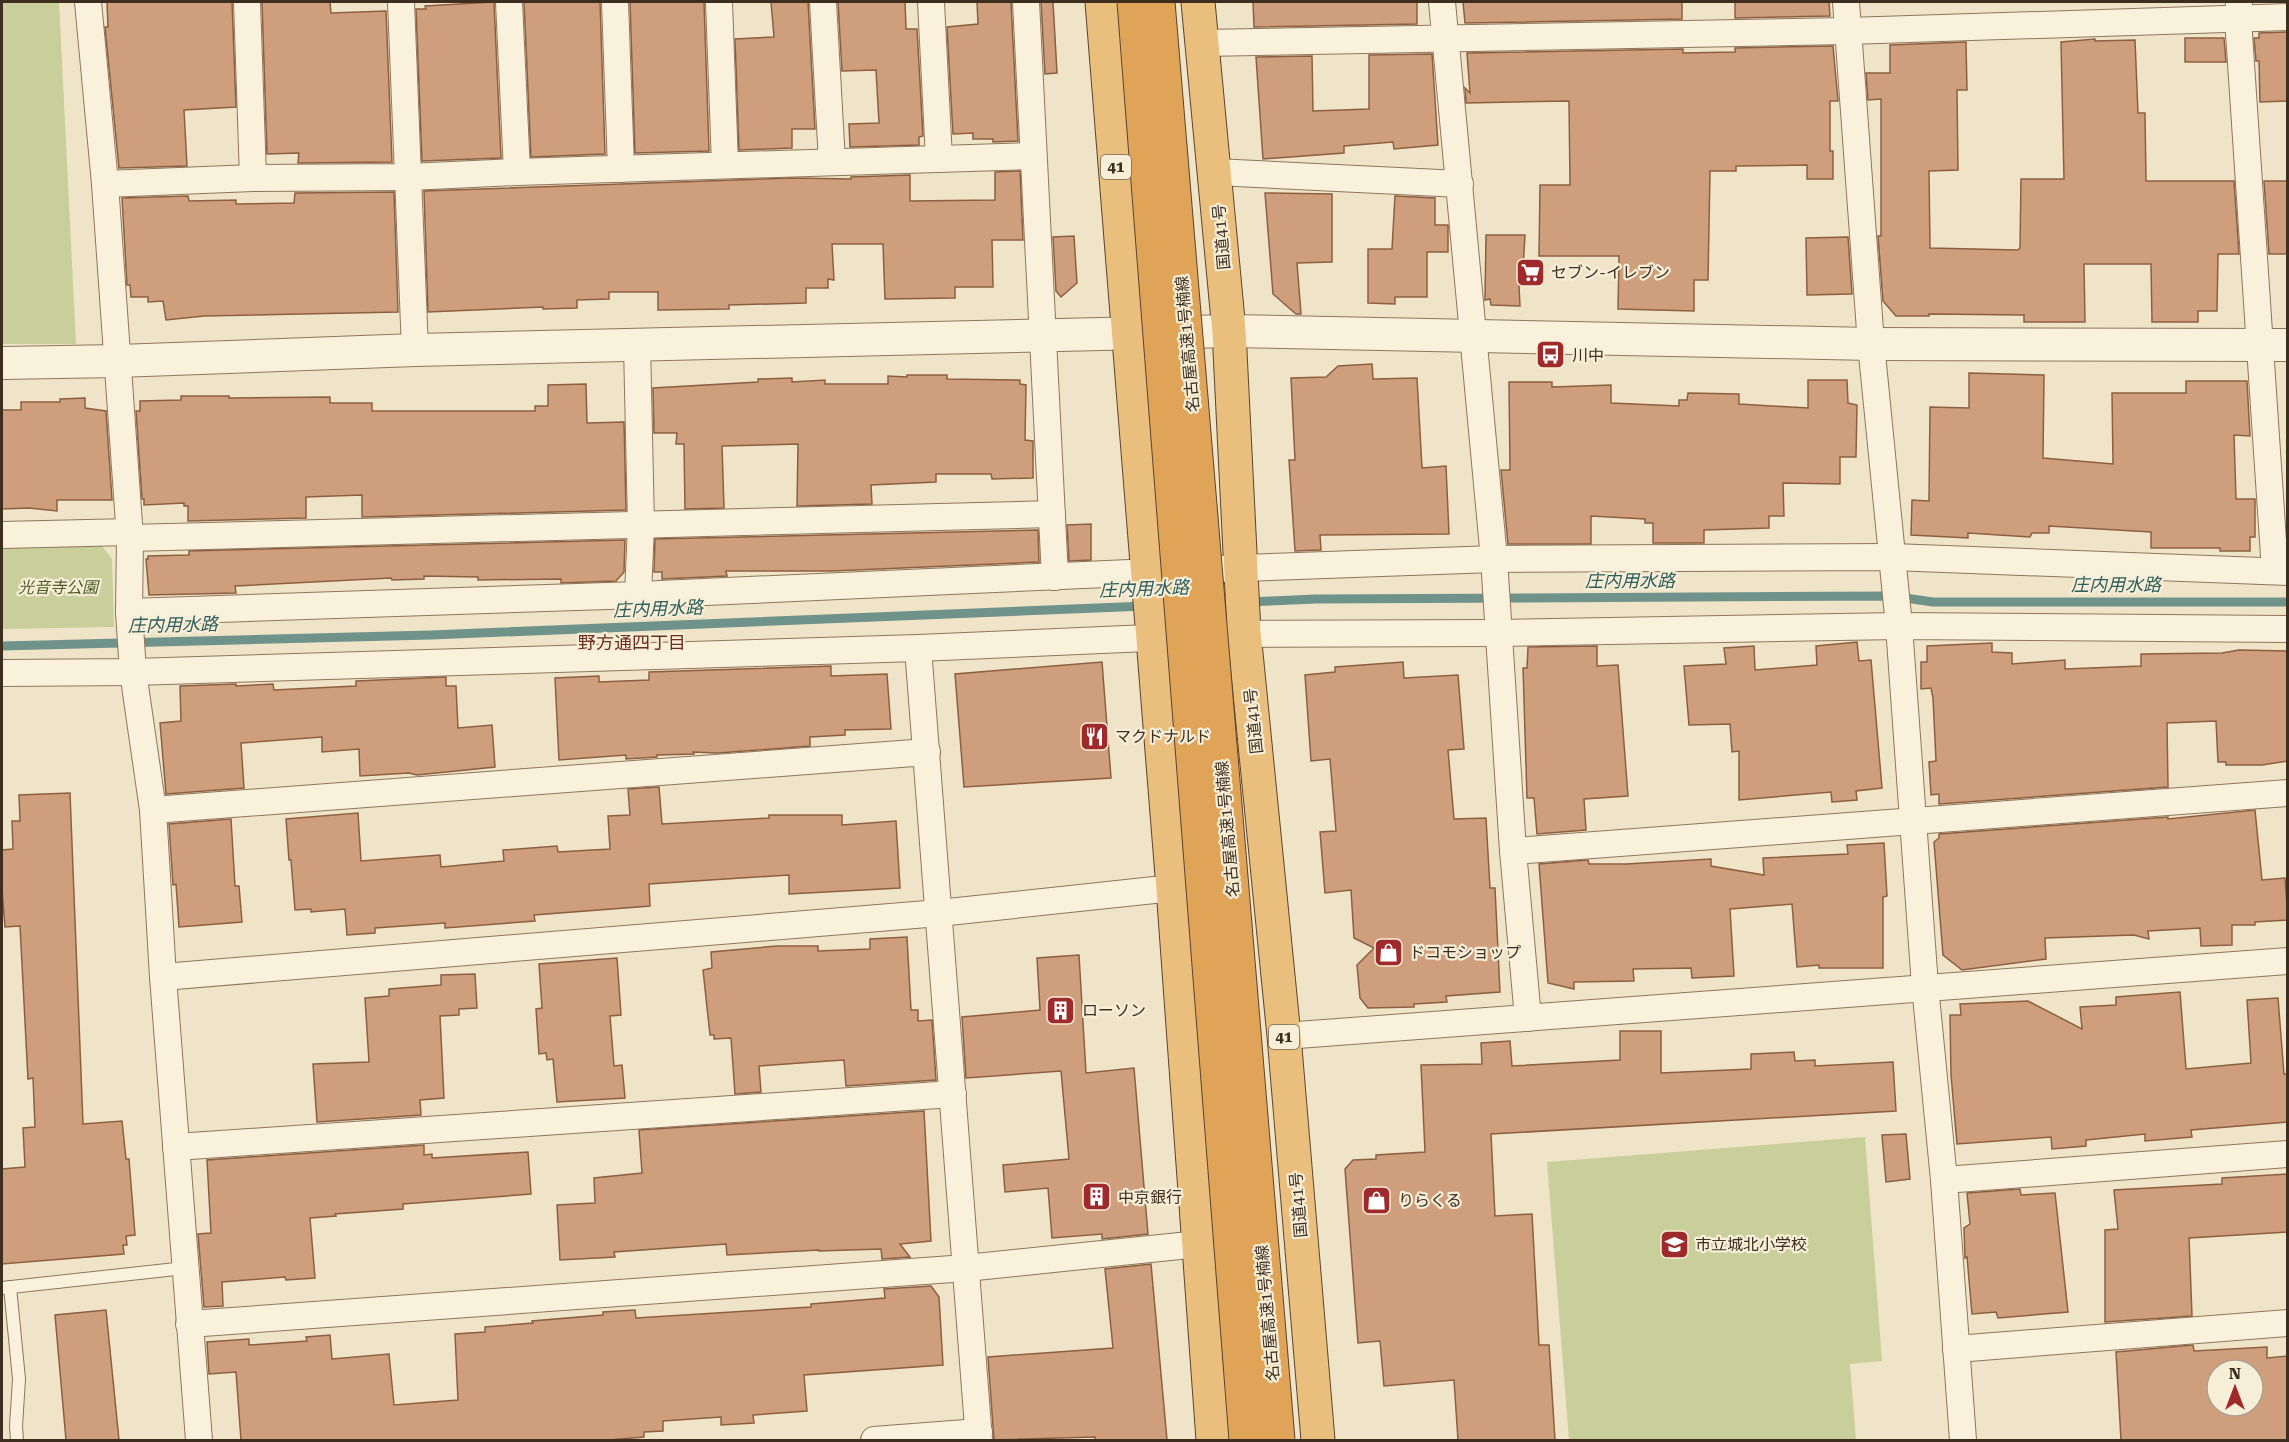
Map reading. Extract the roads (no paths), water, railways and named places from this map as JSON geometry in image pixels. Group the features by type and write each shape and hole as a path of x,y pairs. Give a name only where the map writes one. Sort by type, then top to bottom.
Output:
{"highway":[{"name":"41","path":"1102,2 1173,888 1213,1440"},
{"name":"名古屋高速1号楠線","path":"1134,2 1246,1440"},
{"name":"名古屋高速1号楠線","path":"1158,2 1278,1440"},
{"name":"国道41号","path":"1198,2 1229,331 1244,633 1284,1036 1318,1440"}],"street":[{"path":"88,2 105,184 130,535 129,616 132,665 153,810 163,977 199,1440"},
{"path":"247,2 252,178"},
{"path":"400,2 416,350"},
{"path":"509,2 517,172"},
{"path":"615,2 621,169"},
{"path":"719,2 725,165"},
{"path":"823,2 832,162"},
{"path":"931,2 939,159"},
{"path":"1026,2 1055,577"},
{"path":"1442,2 1494,568 1513,851 1528,1018"},
{"path":"1846,2 1871,344 1898,617 1925,986 1944,1180 1963,1440"},
{"path":"1202,43 1848,31 2238,10 2288,17"},
{"path":"129,616 1242,568 1893,566 2281,572 2274,345 2238,10"},
{"path":"105,184 252,178 409,177 1033,156"},
{"path":"1215,172 1460,184"},
{"path":"2,363 416,350 1229,331 1871,344 2274,345"},
{"path":"637,345 641,525 638,595"},
{"path":"2,535 130,535 641,525 1052,514"},
{"path":"2,673 132,665 918,648 1115,641 1244,633 1898,617 2288,628"},
{"path":"874,1440 979,1436 918,648"},
{"path":"153,810 927,752"},
{"path":"1513,851 2288,793"},
{"path":"163,977 939,913 1173,888"},
{"path":"1284,1036 1925,986 2288,961"},
{"path":"176,1148 953,1094"},
{"path":"1944,1180 2288,1154"},
{"path":"189,1324 966,1268 1199,1244"},
{"path":"1956,1349 2288,1323"}],"lane":[{"path":"17,1440 19,1379 6,1287 185,1268"}],"waterway":[{"name":"庄内用水路","path":"1246,602 1316,599 1891,596 1933,602 2288,602"},
{"name":"庄内用水路","path":"2,646 431,635 1146,606"}],"place":[{"name":"セブン-イレブン","path":"1530,272"},
{"name":"川中","path":"1551,355"},
{"name":"マクドナルド","path":"1094,736"},
{"name":"ドコモショップ","path":"1388,952"},
{"name":"ローソン","path":"1061,1010"},
{"name":"中京銀行","path":"1097,1197"},
{"name":"りらくる","path":"1377,1200"},
{"name":"市立城北小学校","path":"1674,1244"}],"district":[{"name":"野方通四丁目","path":"632,643"}],"park label":[{"name":"光音寺公園","path":"58,587"}]}
